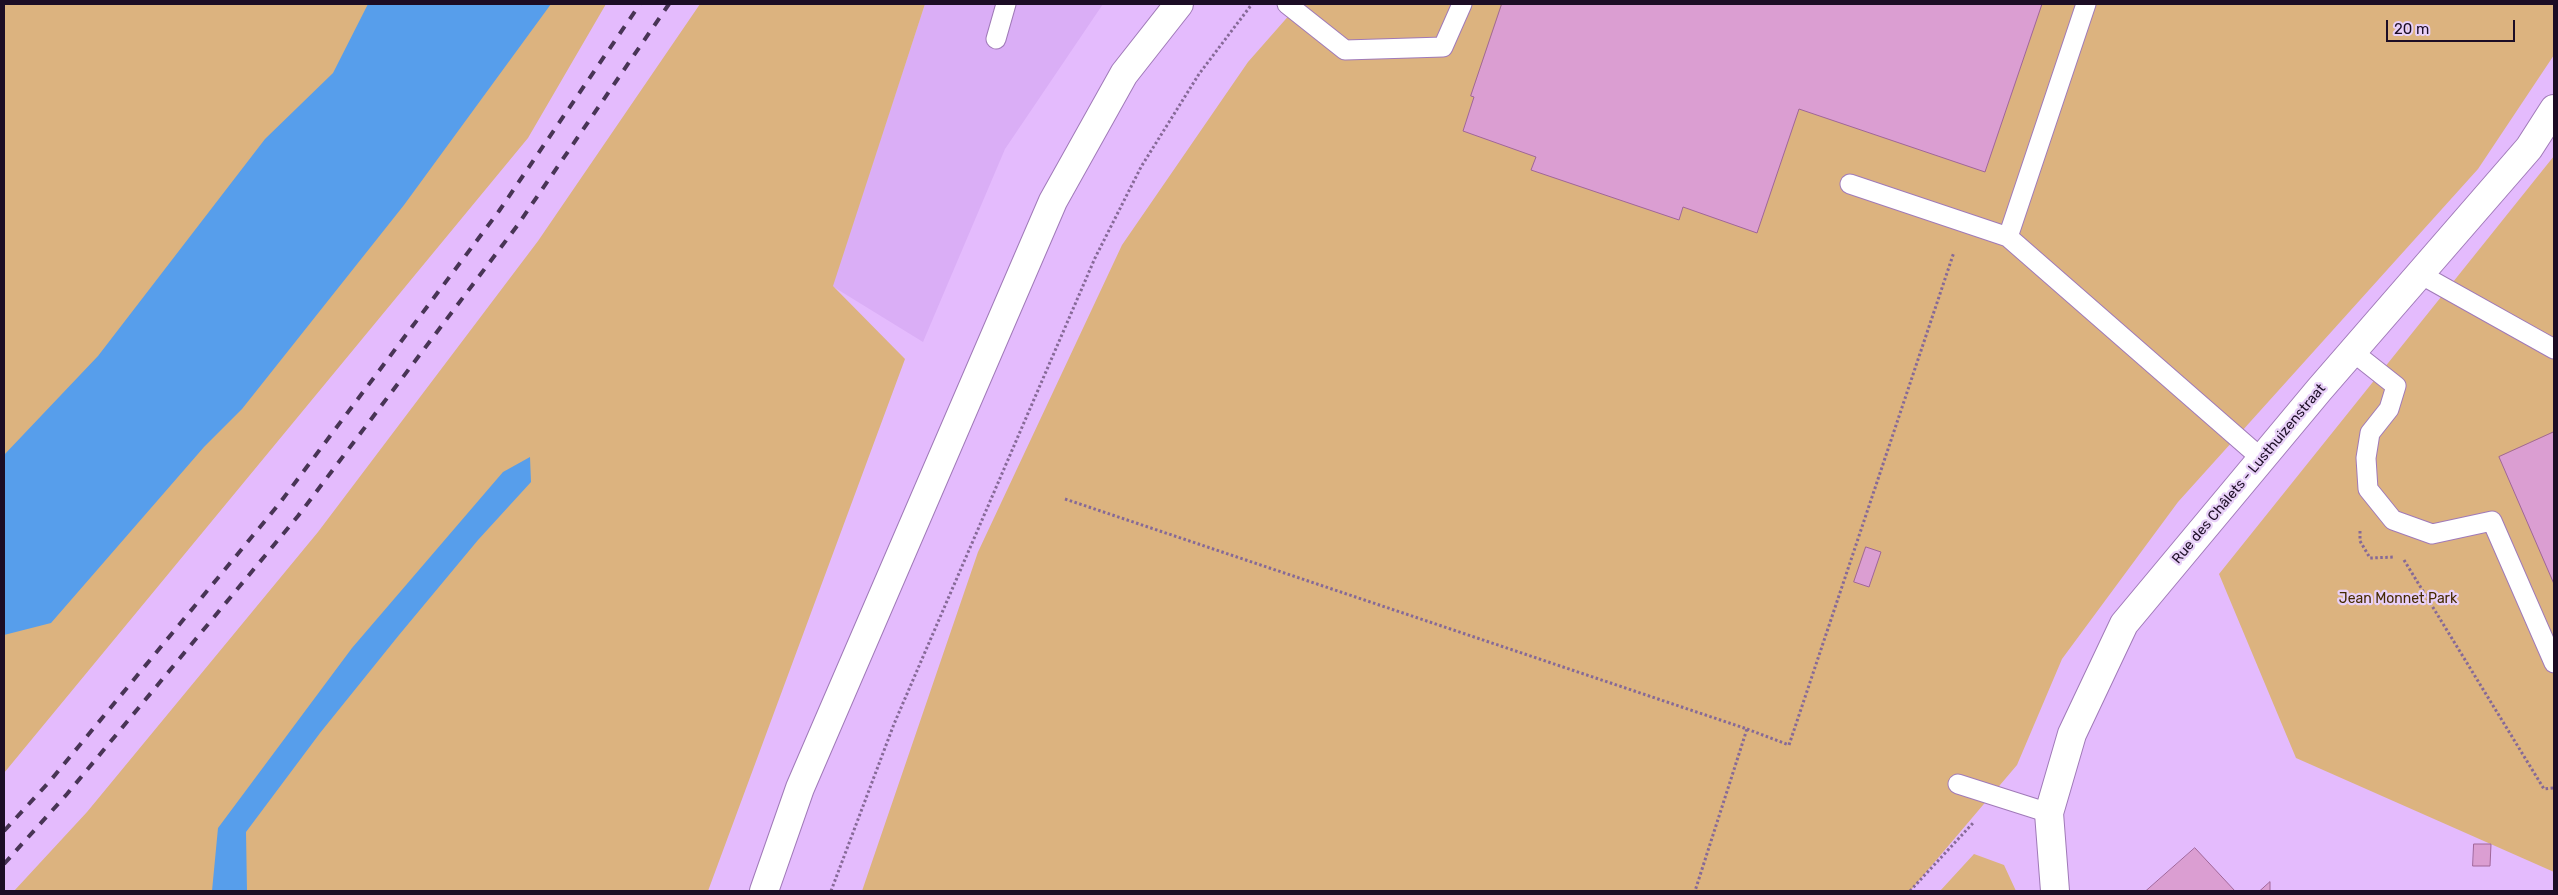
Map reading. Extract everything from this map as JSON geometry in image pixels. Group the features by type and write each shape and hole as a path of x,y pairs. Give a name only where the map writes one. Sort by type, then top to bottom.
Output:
{"street":[{"path":"764,891 800,788 1053,201 1124,74 1179,4"},
{"name":"Rue des Châlets - Lusthuizenstraat","path":"2055,891 2050,813 2072,734 2124,624 2261,458 2529,148 2554,109"}],"lane":[{"path":"996,39 1006,4"},
{"path":"1287,4 1345,50 1443,47 1462,4"},
{"path":"2008,237 2086,4"},
{"path":"1850,184 2008,237 2261,458"},
{"path":"2420,274 2554,349"},
{"path":"2353,352 2396,386 2389,409 2370,433 2366,458 2368,489 2393,520 2432,534 2492,521 2554,663"},
{"path":"1958,784 2050,813"}],"path":[{"path":"831,891 894,724 1095,258 1141,167 1199,74 1252,4"},
{"path":"1065,498 1747,729 1789,745 1964,223"},
{"path":"2374,495 2360,521 2360,541 2370,558 2403,557 2544,789 2554,788"},
{"path":"1695,891 1747,729"},
{"path":"1910,891 1997,797"}],"shaded area":[{"path":"925,4 1103,4 1005,149 923,342 832,286"}],"green space":[{"path":"4,4 606,4 528,138 4,773"},
{"path":"700,4 925,4 833,286 905,359 708,891 14,891 87,812 318,532 538,241"},
{"path":"1299,4 2554,4 2554,55 2478,169 2178,502 2062,659 2017,765 1910,891 862,891 978,552 1122,245 1248,62"},
{"name":"Jean Monnet Park","path":"2554,156 2554,872 2296,758 2219,574"},
{"path":"1974,854 2004,865 2016,891 1940,891"}],"water":[{"path":"368,4 551,4 404,205 242,409 204,447 51,623 4,635 4,455 98,356 265,139 333,73"},
{"path":"530,457 531,482 478,540 399,635 320,733 246,832 247,891 212,891 218,828 352,648 503,472"}],"building":[{"path":"1502,4 2042,4 1985,172 1799,109 1757,233 1683,207 1679,220 1531,170 1536,157 1463,131 1474,97 1471,96"},
{"path":"2554,432 2554,584 2499,457"},
{"path":"1866,547 1881,552 1869,587 1854,582"},
{"path":"2474,844 2491,844 2490,866 2473,866"},
{"path":"2195,848 2235,891 2146,891"},
{"path":"2270,882 2270,891 2260,891"}],"railway":[{"path":"4,831 50,781 279,504 499,211 640,4"},
{"path":"4,864 67,794 298,516 517,226 669,4"}]}
